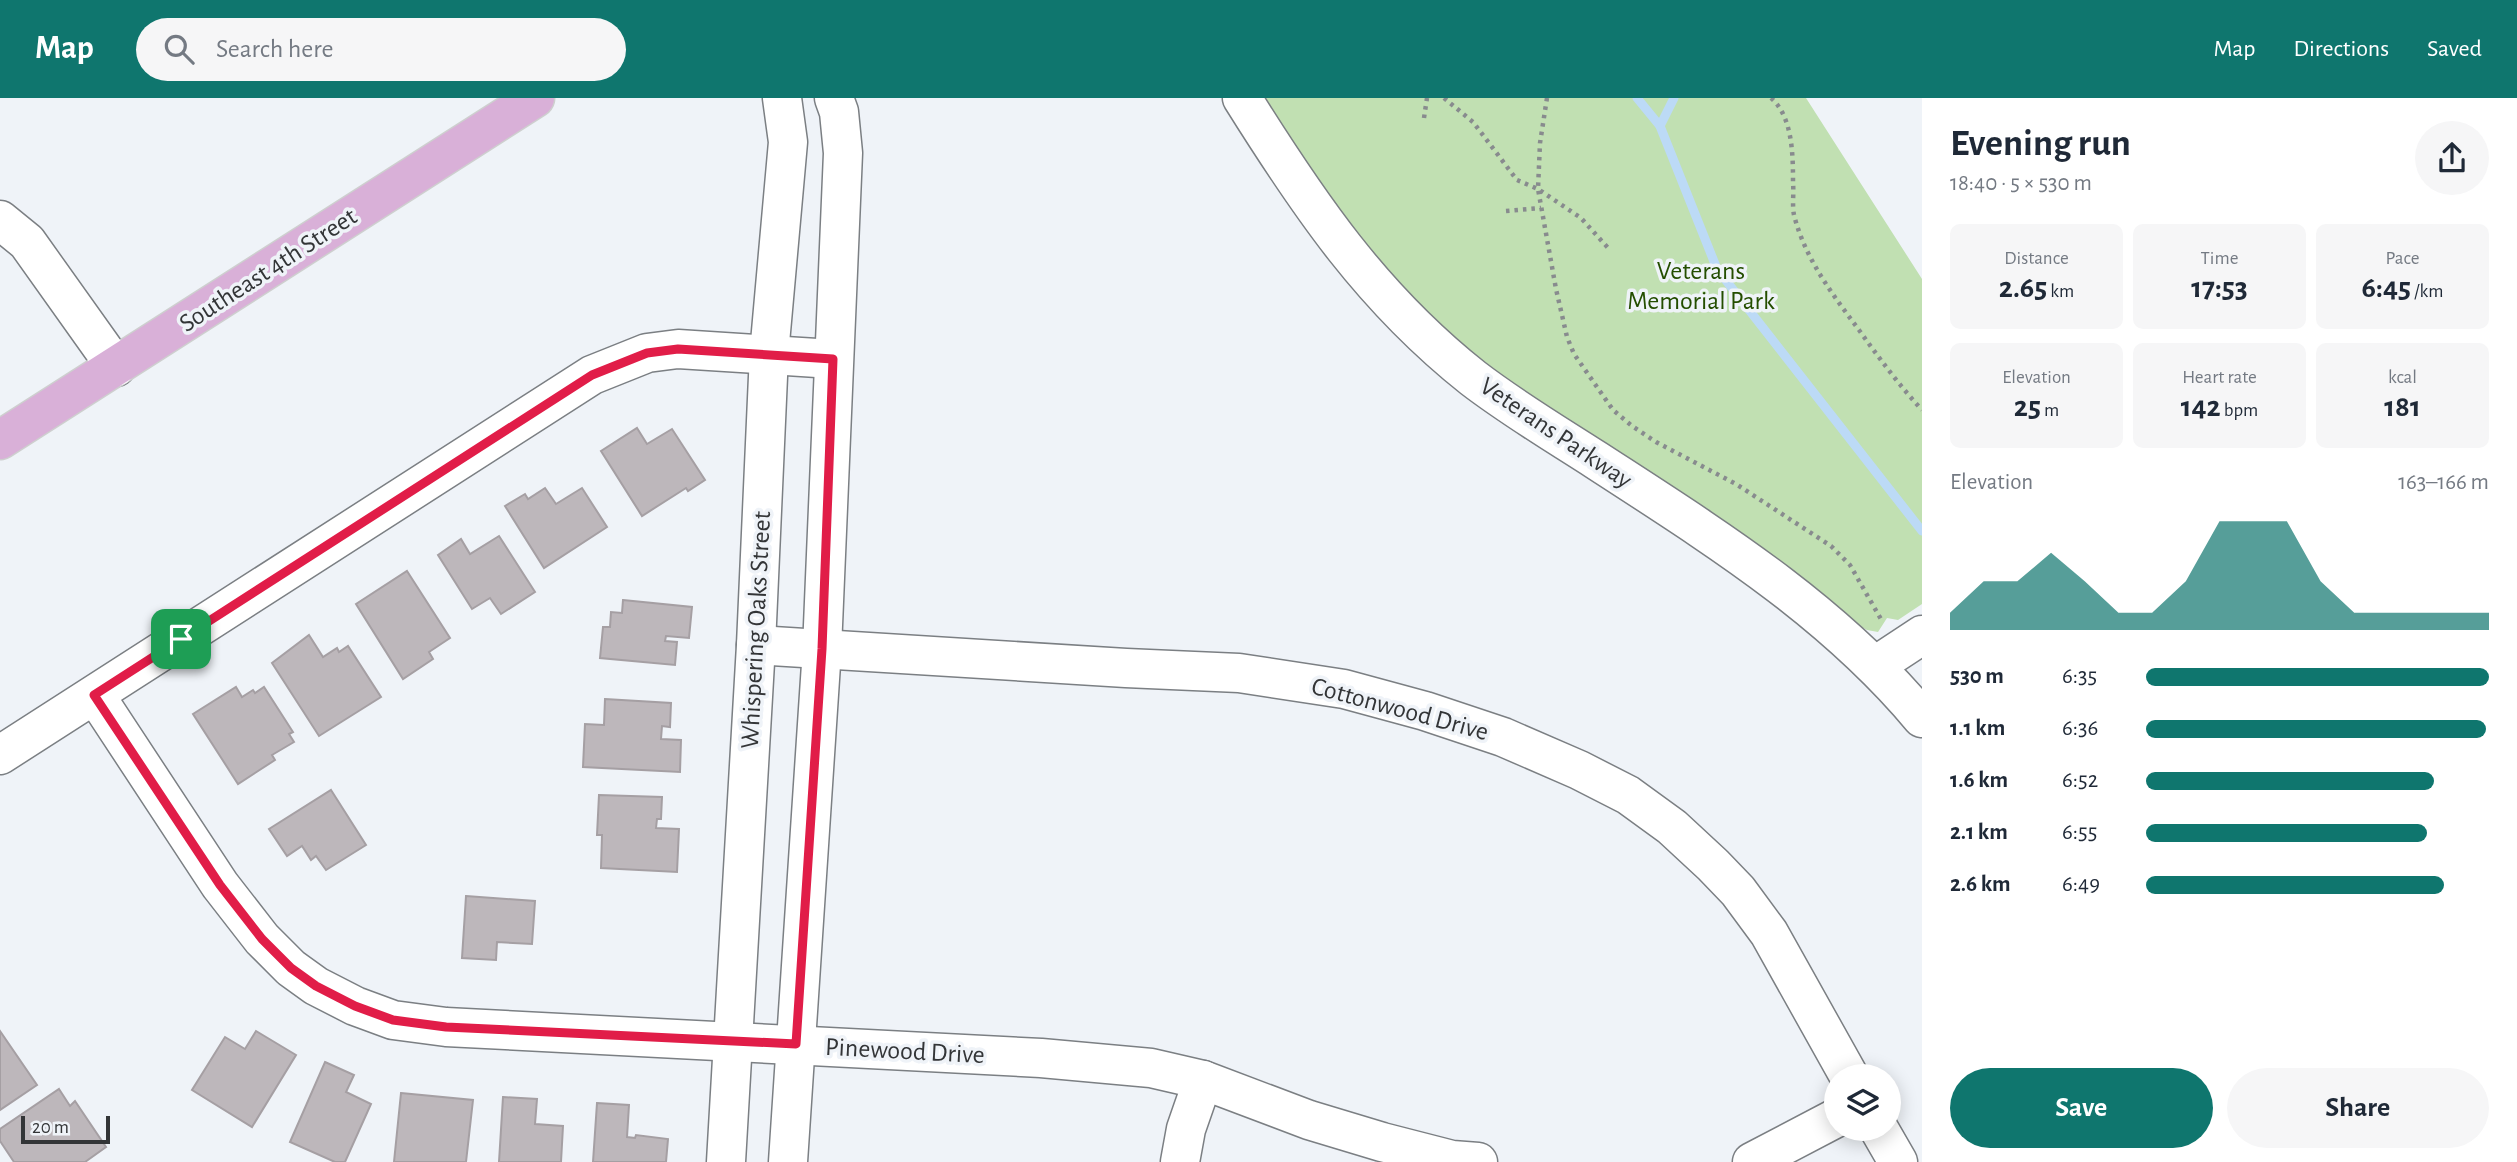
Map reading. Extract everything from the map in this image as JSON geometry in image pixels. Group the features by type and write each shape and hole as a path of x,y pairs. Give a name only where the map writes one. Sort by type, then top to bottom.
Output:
{"main road":[{"name":"Southeast 4th Street","path":"0,440 535,98"}],"street":[{"name":"Whispering Oaks Street","path":"726,1162 756,645 769,354 788,142 782,98"},
{"path":"788,1162 822,649 843,153 839,112 834,98"},
{"name":"Veterans Parkway","path":"1242,98 1310,204 1343,248 1376,289 1420,333 1516,410 1693,523 1763,571 1837,629 1900,650 1922,718"},
{"path":"0,220 27,242 116,367"},
{"path":"0,755 592,375 647,353 678,349 833,359"},
{"name":"Cottonwood Drive","path":"756,645 1239,673 1344,689 1425,711 1503,737 1579,769 1628,795 1672,827 1713,865 1738,891 1769,933 1842,1064"},
{"name":"Pinewood Drive","path":"94,695 220,885 262,939 291,968 316,986 355,1006 393,1020 459,1028 1041,1058 1151,1068 1203,1080 1309,1120 1382,1143 1452,1160 1478,1162"},
{"path":"1180,1162 1186,1129 1203,1080"},
{"path":"1752,1162 1824,1124"},
{"path":"1886,1141 1898,1162"}],"path":[{"path":"1424,118 1427,98"},
{"path":"1444,98 1473,122 1517,180 1538,188 1581,218 1609,249"},
{"path":"1547,98 1540,143 1538,188 1567,337 1574,354 1613,410 1656,442 1736,484 1831,546 1850,565 1900,650"},
{"path":"1772,98 1781,108 1787,122 1793,178 1793,212 1801,238 1816,269 1876,354 1922,410"},
{"path":"1506,211 1541,208"}],"green space":[{"name":"Veterans Memorial Park","path":"1261,98 1806,98 1922,279 1922,604 1898,620 1887,618 1878,632 1854,623 1549,411 1444,333 1346,227"}],"building":[{"path":"637,428 647,444 672,429 705,480 688,491 686,488 642,516 601,451"},
{"path":"545,488 556,504 582,488 607,527 544,568 505,506 525,494 528,499"},
{"path":"499,536 535,592 501,614 490,598 472,609 438,555 461,539 470,554"},
{"path":"407,571 450,638 429,652 433,659 403,679 356,604"},
{"path":"623,600 692,607 689,638 666,636 665,641 677,642 675,665 600,658 603,627 610,627 611,612 622,613"},
{"path":"309,635 323,657 337,648 339,652 348,646 381,697 319,736 272,663"},
{"path":"236,687 242,697 264,687 293,732 289,734 294,742 272,755 275,760 238,784 193,714"},
{"path":"605,699 671,703 670,727 662,726 661,739 681,740 680,772 583,767 585,724 604,725"},
{"path":"331,790 366,845 326,870 316,856 311,860 302,846 287,856 269,829"},
{"path":"599,795 662,797 661,819 657,819 656,828 679,829 677,872 601,868 602,835 597,835"},
{"path":"466,896 535,901 532,944 497,942 496,960 462,958"},
{"path":"0,1031 37,1085 0,1110"},
{"path":"256,1031 296,1055 252,1127 192,1090 225,1037 245,1049"},
{"path":"325,1062 354,1075 346,1092 371,1104 345,1162 335,1162 290,1142"},
{"path":"59,1089 70,1106 75,1101 106,1147 85,1162 14,1162 0,1141 0,1129"},
{"path":"401,1093 473,1100 466,1162 394,1162"},
{"path":"503,1097 537,1099 535,1124 563,1126 561,1162 499,1162"},
{"path":"597,1103 629,1105 627,1137 635,1138 636,1135 668,1139 666,1162 593,1162"}],"waterway":[{"path":"1637,98 1660,126"},
{"path":"1674,98 1660,126 1717,269 1922,531"}],"route":[{"path":"678,349 833,359 822,649 796,1044 446,1027 393,1020 355,1006 316,986 291,968 262,939 220,885 94,695 181,639 592,375 624,360 647,353 678,349"}]}
